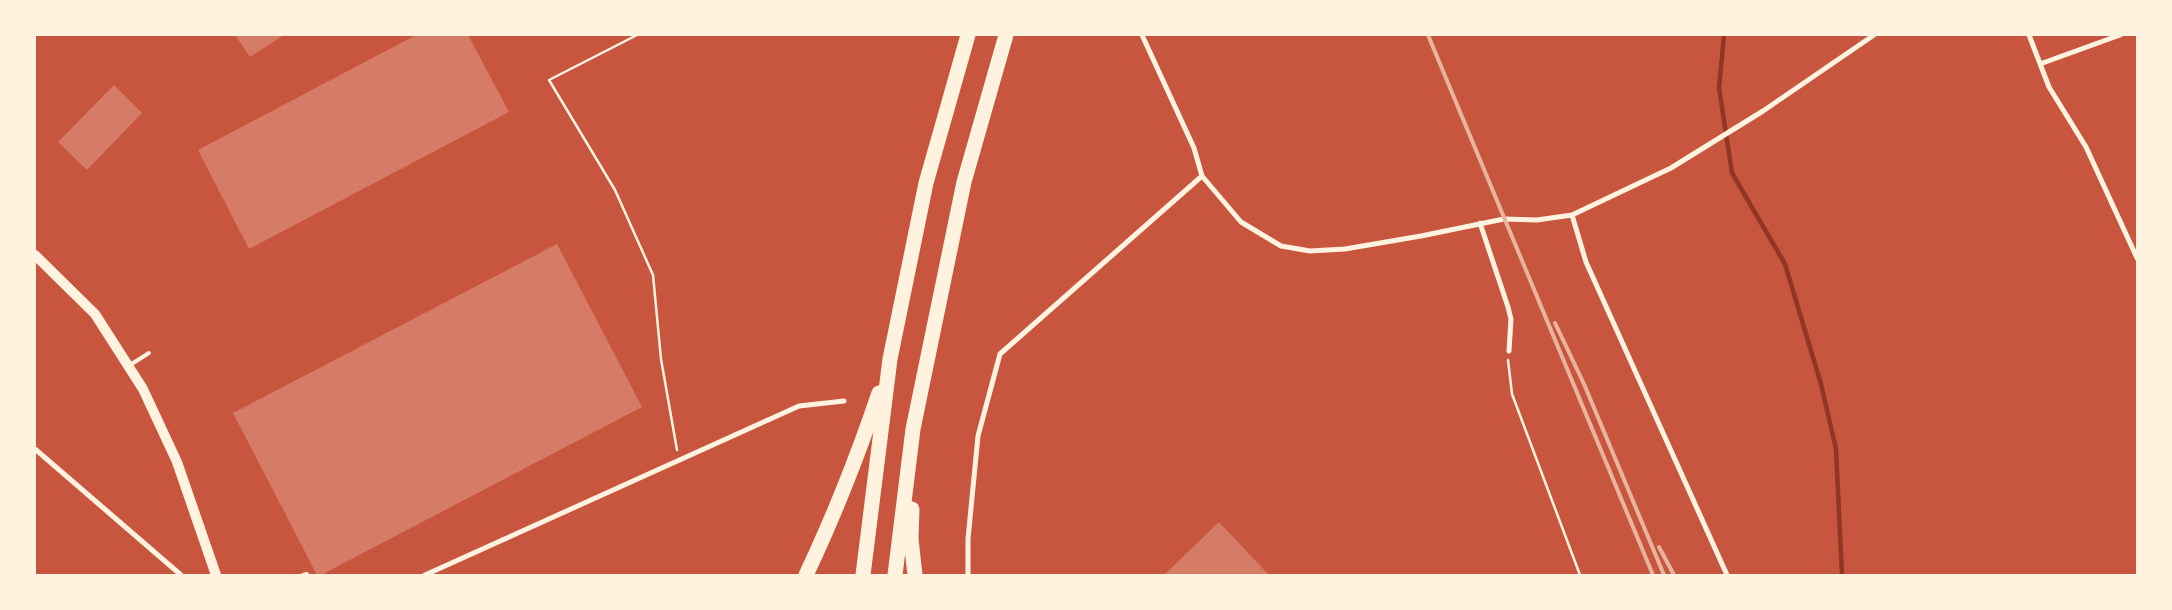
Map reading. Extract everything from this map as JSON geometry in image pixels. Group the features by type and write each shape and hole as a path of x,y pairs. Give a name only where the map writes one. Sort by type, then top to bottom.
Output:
{"highway":[{"path":"862,575 890,359 926,183 968,35"},
{"path":"895,575 913,429 964,182 1006,35"},
{"path":"806,575 857,456 890,359"},
{"path":"913,429 911,539 915,575"}],"main road":[{"path":"35,255 95,314 143,389 177,462 216,575"}],"street":[{"path":"1142,35 1194,148 1202,176 1241,222 1281,246 1310,251 1345,249 1421,236 1504,218 1537,220 1572,215 1671,168 1763,110 1874,35"},
{"path":"2029,35 2049,87 2086,147 2137,258"},
{"path":"2040,64 2120,35"},
{"path":"968,575 968,539 978,436 1000,354 1202,176"},
{"path":"1572,215 1586,262 1727,575"},
{"path":"1480,223 1508,307 1510,319 1509,351"},
{"path":"425,575 799,406 844,401"},
{"path":"35,449 181,575"}],"lane":[{"path":"128,366 149,353"}],"path":[{"path":"637,35 549,80 615,190 653,275 661,359 679,461"},
{"path":"1509,351 1508,374 1512,394 1580,575"}],"building":[{"path":"235,35 284,35 250,57"},
{"path":"416,35 468,35 509,112 249,249 198,150"},
{"path":"114,85 142,113 87,170 58,142"},
{"path":"557,244 642,407 321,575 317,575 233,413"},
{"path":"1219,522 1269,575 1164,575"}],"waterway":[{"path":"1724,35 1719,88 1732,173 1785,264 1821,384 1836,449 1842,575"}],"railway":[{"path":"1428,35 1653,575"},
{"path":"1555,323 1584,384 1664,575"},
{"path":"1659,547 1674,575"}]}
